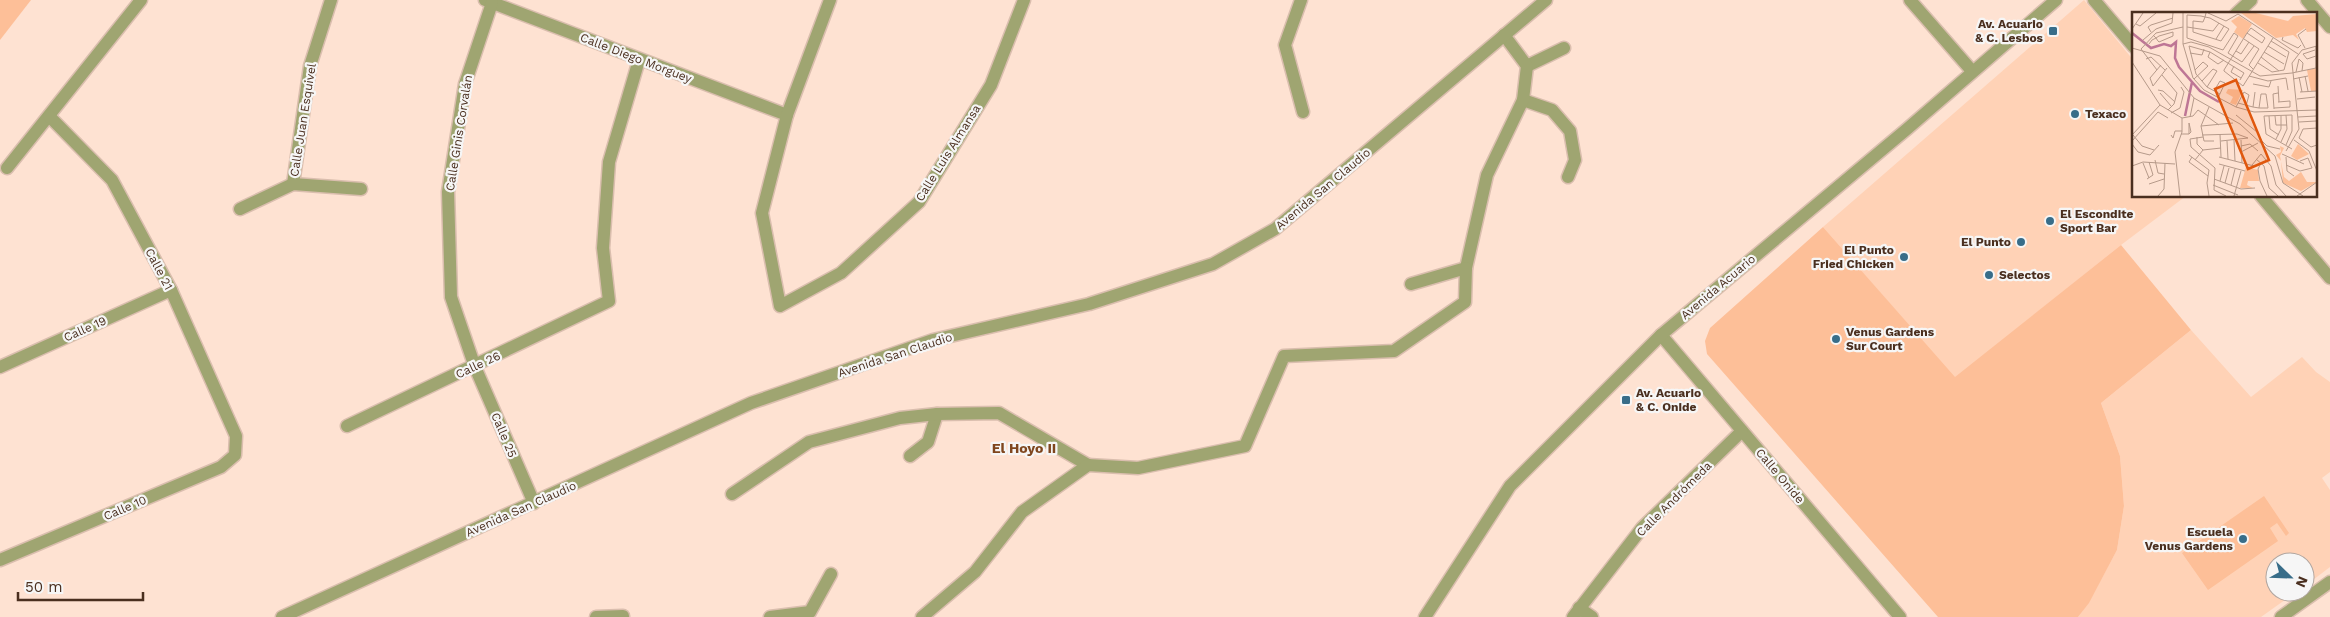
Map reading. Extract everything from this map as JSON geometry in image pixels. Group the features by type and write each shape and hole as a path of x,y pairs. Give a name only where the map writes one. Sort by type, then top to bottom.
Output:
{"street":[{"path":"7,168 141,0"},
{"name":"Calle Juan Esquivel","path":"293,184 310,66 331,0"},
{"path":"787,114 830,0"},
{"name":"Calle Luis Almansa","path":"787,114 762,214 780,306 841,273 919,202 991,85 1024,0"},
{"path":"1301,0 1285,45 1303,112"},
{"name":"Avenida San Claudio","path":"282,617 760,400 933,340 1089,304 1213,264 1275,229 1546,0"},
{"path":"1910,0 1972,71"},
{"name":"Avenida Acuario","path":"1425,617 1510,486 1661,335 1907,129 2056,0"},
{"path":"2094,0 2132,44"},
{"path":"2238,12 2252,0"},
{"path":"2307,0 2317,12"},
{"name":"Calle Diego Morguey","path":"488,1 639,60 787,114"},
{"name":"Calle Ginis Corvalán","path":"475,367 451,297 448,192 465,84 488,1"},
{"path":"2318,13 2330,27"},
{"path":"732,494 809,442 900,418 937,414 999,413 1088,465 1138,468 1245,446 1284,356 1394,351 1465,302 1466,268 1487,175 1523,100 1527,66 1504,35"},
{"path":"1527,66 1564,48"},
{"name":"Calle 26","path":"347,426 475,367 608,301 603,248 609,162 639,60"},
{"path":"1523,100 1552,110 1570,131 1575,160 1568,177"},
{"name":"Calle 21","path":"49,116 112,180 171,290 236,436 235,442"},
{"path":"240,209 293,184 360,189"},
{"path":"2263,198 2330,278"},
{"path":"1411,284 1466,268"},
{"name":"Calle 19","path":"1,365 171,290"},
{"name":"Calle Onide","path":"1661,335 1900,617"},
{"name":"Calle 25","path":"475,367 534,503"},
{"path":"910,456 928,442 937,414"},
{"name":"Calle Andrómeda","path":"1576,613 1642,528 1742,431"},
{"name":"Calle 10","path":"0,560 221,467 235,455 235,442"},
{"path":"922,617 975,572 1022,512 1088,465"},
{"path":"770,617 816,614 831,574"},
{"path":"2281,617 2330,582"},
{"path":"1576,613 1592,617"},
{"path":"596,617 623,616"}],"shaded area":[{"path":"0,0 31,0 0,40"},
{"path":"2084,0 2132,59 2132,198 2183,198 2121,245 1955,378 1823,227"},
{"path":"1823,227 1955,377 2121,245 2191,330 2101,403 2120,456 2124,506 2117,550 2089,603 2078,617 1938,617 1707,354 1705,341 1710,328"},
{"path":"2191,330 2251,397 2302,357 2316,372 2330,382 2330,472 2322,478 2330,490 2330,567 2315,578 2315,552 2265,552 2265,602 2282,602 2261,617 2078,617 2089,602 2117,550 2124,506 2120,456 2101,403"},
{"path":"2264,496 2289,533 2286,536 2277,523 2270,528 2278,541 2208,590 2182,553"}],"place":[{"name":"Av. Acuario & C. Lesbos","path":"2053,31"},
{"name":"Texaco","path":"2075,114"},
{"name":"El Escondite Sport Bar","path":"2050,221"},
{"name":"El Punto","path":"2021,242"},
{"name":"El Punto Fried Chicken","path":"1904,257"},
{"name":"Selectos","path":"1989,275"},
{"name":"Venus Gardens Sur Court","path":"1836,339"},
{"name":"Av. Acuario & C. Onide","path":"1626,400"},
{"name":"Escuela Venus Gardens","path":"2243,539"}],"district":[{"name":"El Hoyo II","path":"1024,448"}]}
